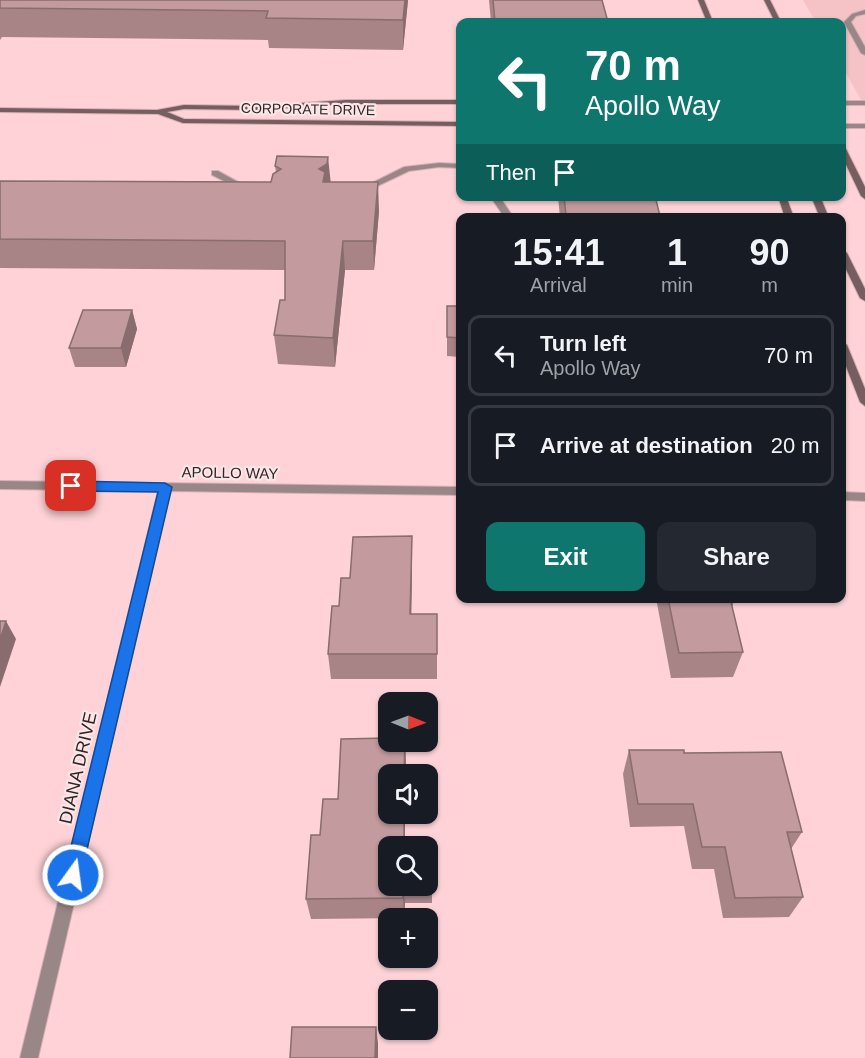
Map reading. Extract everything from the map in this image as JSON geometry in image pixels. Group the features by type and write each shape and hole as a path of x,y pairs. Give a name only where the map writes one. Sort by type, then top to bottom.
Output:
{"street":[{"path":"701,0 708,18"},
{"path":"767,0 776,18"},
{"path":"865,12 854,15 847,22 865,53"},
{"name":"CORPORATE DRIVE","path":"0,110 158,112 184,107 257,108 346,102 456,102"},
{"path":"846,103 865,103"},
{"name":"CORPORATE DRIVE","path":"158,112 183,121 456,124"},
{"path":"846,126 865,126"},
{"path":"846,157 865,196"},
{"path":"353,194 407,169 439,165 456,166"},
{"path":"215,173 256,193"},
{"path":"846,261 865,298"},
{"path":"846,355 865,402"},
{"name":"APOLLO WAY","path":"0,485 456,491"},
{"name":"DIANA DRIVE","path":"29,1058 165,487"},
{"path":"846,496 865,497"}],"shaded area":[{"path":"803,0 865,0 865,107 846,73 846,18 814,18"}],"building":[{"path":"0,0 405,0 403,20 266,18 268,11 0,8"},
{"path":"493,0 602,0 607,18 495,18"},
{"path":"277,156 328,157 327,164 319,169 325,172 323,182 378,182 373,241 343,241 333,338 274,335 280,300 285,300 285,241 0,239 0,181 271,182 273,174 281,169 275,166"},
{"path":"565,201 656,201 659,213 566,213"},
{"path":"447,306 456,306 456,338 447,337"},
{"path":"83,310 132,310 121,348 69,348"},
{"path":"412,536 410,614 437,614 437,654 328,654 332,606 339,606 341,578 350,578 353,537"},
{"path":"669,603 731,603 743,652 679,653"},
{"path":"0,621 6,621 0,640"},
{"path":"378,738 378,752 405,752 404,764 378,764 378,824 404,824 404,836 378,836 378,896 403,896 403,898 306,899 311,835 320,835 323,799 338,799 341,739"},
{"path":"629,750 684,750 684,753 781,752 802,832 787,832 803,897 735,898 725,847 702,847 693,804 638,804"},
{"path":"292,1027 376,1027 375,1058 290,1058"}],"route":[{"path":"71,486 165,487 73,875"}]}
